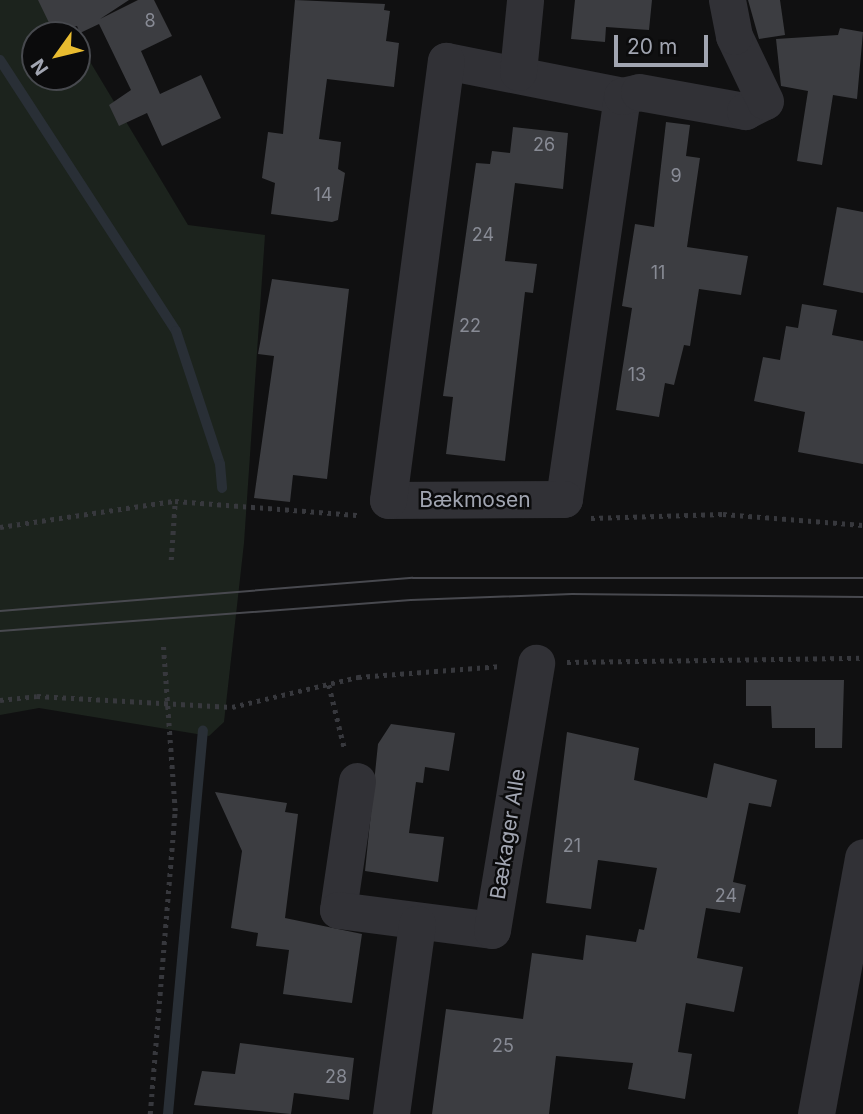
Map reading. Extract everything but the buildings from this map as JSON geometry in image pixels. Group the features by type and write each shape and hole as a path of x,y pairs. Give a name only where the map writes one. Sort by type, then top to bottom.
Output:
{"street":[{"path":"518,72 525,0"},
{"path":"622,96 639,92 745,111 765,101 734,36 727,0"},
{"name":"Bækmosen","path":"446,61 518,72 622,96 564,499 388,500 446,61"},
{"name":"Bækager Alle","path":"357,780 338,911 417,924 492,930 536,663"},
{"path":"816,1114 855,954 863,858"},
{"path":"391,1114 417,924"}],"path":[{"path":"171,560 175,501"},
{"path":"150,1114 175,811 163,644"},
{"path":"0,700 37,696 169,706 232,707 358,677 536,663 863,658"},
{"path":"329,685 334,723 357,780"}],"shaded area":[{"path":"0,0 53,0 66,21 21,21 21,91 91,91 91,63 188,225 265,235 244,543 224,722 209,736 39,708 0,715"}],"waterway":[{"path":"0,60 176,331 220,464 222,488"},
{"path":"168,1114 203,731"}],"tram line":[{"path":"0,611 413,578 863,578"},
{"path":"0,631 411,600 572,594 863,597"}]}
